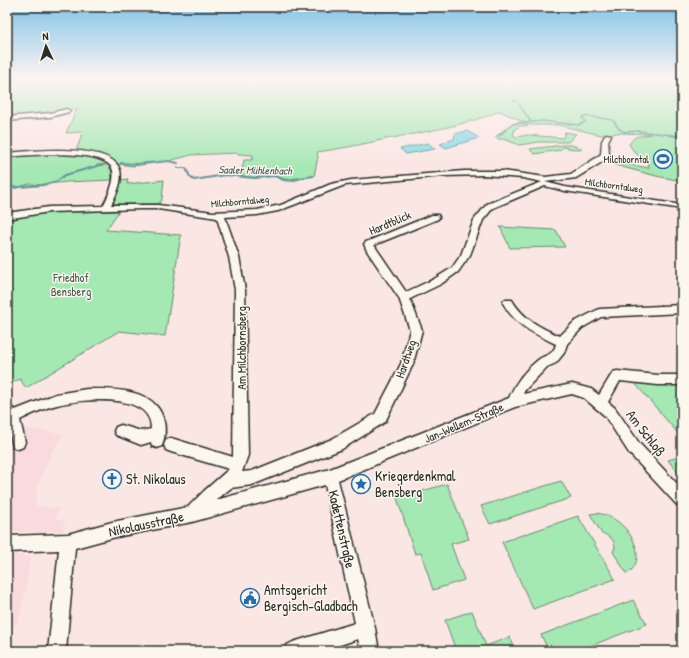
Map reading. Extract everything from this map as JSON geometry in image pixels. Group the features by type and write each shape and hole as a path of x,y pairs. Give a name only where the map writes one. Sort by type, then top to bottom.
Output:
{"street":[{"path":"7,119 50,115 67,111"},
{"path":"404,298 437,281 456,269 467,251 480,216 490,206 543,182 573,176 599,160 605,154 605,141 608,135"},
{"path":"7,155 85,153 108,160 114,164 117,176 106,208"},
{"name":"Milchborntalweg","path":"7,216 40,210 158,207 202,215 262,212 292,204 332,187 350,183 412,176 493,172 509,173 565,189 682,207"},
{"name":"Am Milchbornsberg","path":"220,215 232,247 241,295 241,455 235,473 228,481"},
{"name":"Hardtblick","path":"404,298 384,267 370,249 369,244 435,217"},
{"name":"Hardtweg","path":"228,481 252,478 337,444 380,418 406,364 416,330 404,298"},
{"path":"508,304 514,313 529,326 562,342"},
{"name":"Jan-Wellem-Straße","path":"330,476 470,421 514,402 520,387 543,363 552,360 560,350 562,342 578,325 599,313 682,309"},
{"path":"601,403 617,376 672,381 682,380"},
{"name":"Am Schloß","path":"514,402 572,389 587,393 601,403 610,412 634,448 682,500"},
{"path":"18,442 10,414 55,400 88,395 114,394 141,401 153,410 159,424 157,438 141,438 121,431"},
{"path":"171,446 237,465"},
{"name":"Nikolausstraße","path":"7,544 68,542 112,530 192,514 330,476"},
{"name":"Kadettenstraße","path":"330,476 366,628 370,651"},
{"path":"192,514 209,496 228,481"},
{"path":"57,651 68,542"},
{"path":"292,651 366,628"}],"shaded area":[{"path":"16,427 63,434 51,454 38,484 35,507 60,508 55,518 64,521 63,531 7,531 7,435"},
{"path":"7,553 31,557 18,624 7,627"}],"green space":[{"path":"7,109 682,109 682,136 667,135 682,138 682,181 615,165 615,162 649,168 648,162 635,153 629,144 635,137 651,134 618,133 601,135 559,125 530,125 500,111 472,121 444,128 317,152 318,157 314,176 293,181 279,179 273,175 261,178 241,176 244,160 252,160 253,155 238,153 191,155 169,161 133,166 118,164 110,158 98,154 76,151 83,132 66,133 77,109 7,118"},
{"path":"521,122 528,126 520,126 515,129 513,135 516,137 528,135 563,138 565,132 576,134 568,142 539,142 519,145 495,137 511,124"},
{"path":"572,145 582,149 579,150 563,147 560,150 534,154 530,149"},
{"path":"56,154 92,157 107,164 95,166 108,165 111,170 112,180 47,184 52,182 42,185 29,184 17,188 7,188 7,156"},
{"path":"128,179 127,184 164,180 162,199 159,204 115,204 113,201 120,180"},
{"name":"Friedhof Bensberg","path":"119,211 106,230 181,235 165,336 119,331 26,388 20,379 7,385 7,218 33,213"},
{"path":"500,227 556,230 565,247 510,248"},
{"path":"633,381 682,384 682,438"},
{"path":"682,456 682,478 668,460"},
{"path":"561,481 571,498 490,524 481,506"},
{"path":"447,484 469,539 451,544 464,580 433,590 421,553 415,554 397,498"},
{"path":"597,513 608,516 619,523 631,536 635,544 637,560 633,568 627,574 613,552 615,547 613,540 607,535 602,534 590,514"},
{"path":"578,516 615,579 533,609 502,542"},
{"path":"633,600 647,624 577,651 549,651 541,635"},
{"path":"472,611 486,646 510,637 516,651 456,651 445,620"}],"water":[{"path":"467,131 479,138 446,148 440,144 454,139 455,134"},
{"path":"428,143 435,149 406,154 400,149"}],"waterway":[{"path":"522,109 531,122"},
{"name":"Saaler Mühlenbach","path":"499,136 512,124 543,121 578,125 585,122 582,117 585,116 613,120 619,129 625,132 638,131 682,136"},
{"name":"Saaler Mühlenbach","path":"121,163 137,164 168,161 178,163"},
{"name":"Saaler Mühlenbach","path":"7,188 43,185 57,181 65,175 101,165"},
{"name":"Saaler Mühlenbach","path":"178,168 186,168 190,177 194,180 225,175 254,178 274,176 286,180 313,176"}],"place":[{"name":"Milchborntal","path":"663,159"},
{"name":"St. Nikolaus","path":"112,479"},
{"name":"Kriegerdenkmal Bensberg","path":"361,484"},
{"name":"Amtsgericht Bergisch-Gladbach","path":"250,598"}]}
